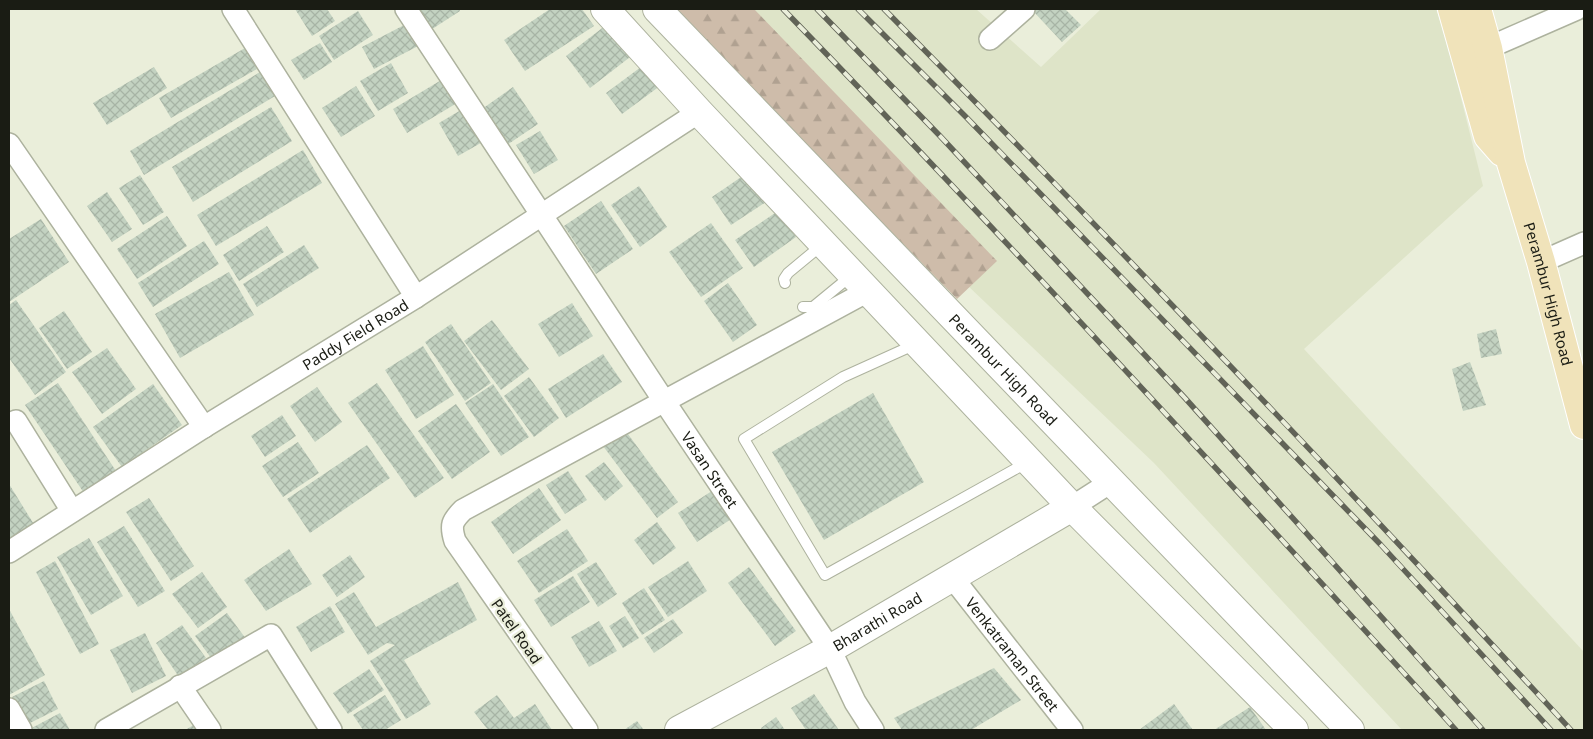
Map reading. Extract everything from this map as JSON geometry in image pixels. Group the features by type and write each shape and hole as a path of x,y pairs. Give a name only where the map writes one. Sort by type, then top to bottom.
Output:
{"main road":[{"path":"605,9 699,112 1072,507 1294,730"},
{"name":"Perambur High Road","path":"657,9 1350,730"},
{"name":"Perambur High Road","path":"1452,9 1477,53"},
{"name":"Perambur High Road","path":"1477,9 1477,53 1488,136 1511,162 1541,262 1584,425"},
{"name":"Bharathi Road","path":"679,730 830,649 1072,507"}],"street":[{"path":"233,9 416,296"},
{"name":"Vasan Street","path":"406,9 830,649 855,702 873,730"},
{"path":"990,39 1024,9"},
{"path":"1477,53 1577,9"},
{"name":"Paddy Field Road","path":"9,552 416,296 699,112"},
{"path":"9,144 204,428"},
{"path":"1541,262 1584,243"},
{"path":"664,401 861,283"},
{"name":"Patel Road","path":"587,730 455,541 452,530 454,519 463,510 664,401"},
{"path":"16,421 72,511"},
{"path":"1072,507 1111,482"},
{"name":"Venkatraman Street","path":"952,577 1072,730"},
{"path":"106,730 271,635 331,730"},
{"path":"180,686 210,730"},
{"path":"9,709 21,730"}],"lane":[{"path":"785,283 784,279 788,273 824,244"},
{"path":"803,307 812,307 861,283"},
{"path":"918,343 842,377 744,439 825,575 1029,461"}],"shaded area":[{"path":"683,9 976,9 1041,67 1101,9 1436,9 1446,38 1483,186 1304,349 1584,652 1584,730 1402,730 1154,463 780,107"}],"green space":[{"path":"673,9 754,9 997,261 957,299"}],"building":[{"path":"295,9 327,9 335,21 312,36"},
{"path":"409,9 459,9 460,11 426,33"},
{"path":"550,9 582,9 594,26 525,71 504,40"},
{"path":"1036,9 1065,9 1081,25 1062,42 1033,11"},
{"path":"358,11 373,35 334,60 319,36"},
{"path":"610,22 634,54 590,88 566,56"},
{"path":"408,23 420,45 374,69 362,47"},
{"path":"320,43 332,62 304,80 291,60"},
{"path":"245,48 257,69 171,118 159,98"},
{"path":"649,61 664,83 622,114 606,93"},
{"path":"391,63 408,93 378,111 360,81"},
{"path":"154,67 167,88 107,125 93,103"},
{"path":"260,72 275,96 144,175 130,151"},
{"path":"448,76 462,100 407,133 393,109"},
{"path":"356,86 375,116 341,137 322,108"},
{"path":"513,87 538,124 507,145 482,109"},
{"path":"271,107 292,141 193,202 172,167"},
{"path":"466,107 486,140 458,156 439,123"},
{"path":"540,131 558,160 534,174 516,145"},
{"path":"303,150 322,183 216,246 197,215"},
{"path":"747,173 766,202 731,225 712,197"},
{"path":"140,175 164,212 143,225 119,188"},
{"path":"639,186 667,227 640,247 611,205"},
{"path":"107,192 132,229 112,242 87,206"},
{"path":"601,201 633,249 596,274 564,226"},
{"path":"778,211 796,237 754,267 735,240"},
{"path":"167,216 187,246 137,279 117,249"},
{"path":"41,219 69,262 9,302 9,239"},
{"path":"711,223 743,268 701,297 669,252"},
{"path":"267,226 284,252 239,281 223,255"},
{"path":"204,241 219,264 153,307 138,283"},
{"path":"304,245 319,268 257,307 243,284"},
{"path":"229,272 254,315 180,358 155,314"},
{"path":"728,283 757,325 733,342 704,301"},
{"path":"16,300 66,372 35,395 9,358 9,305"},
{"path":"572,303 593,336 559,357 538,324"},
{"path":"64,311 92,352 67,369 39,328"},
{"path":"492,320 529,369 501,390 464,341"},
{"path":"451,324 491,383 465,401 425,342"},
{"path":"1496,329 1502,354 1481,358 1477,334"},
{"path":"423,346 454,395 416,419 385,370"},
{"path":"107,348 136,389 102,414 72,372"},
{"path":"603,354 622,382 566,418 548,389"},
{"path":"1470,362 1486,405 1463,411 1452,369"},
{"path":"529,377 559,418 534,437 504,396"},
{"path":"58,383 116,471 84,493 25,405"},
{"path":"377,383 444,478 415,498 348,403"},
{"path":"153,384 182,425 122,467 93,427"},
{"path":"493,384 529,437 501,456 465,403"},
{"path":"317,387 342,422 315,442 290,406"},
{"path":"873,393 924,482 824,540 772,452"},
{"path":"456,404 490,452 452,479 418,431"},
{"path":"282,415 296,436 265,457 251,436"},
{"path":"625,430 678,502 657,518 603,446"},
{"path":"298,442 319,473 283,497 262,466"},
{"path":"367,445 390,478 310,533 287,499"},
{"path":"604,462 623,486 605,501 585,476"},
{"path":"568,471 587,500 565,514 546,485"},
{"path":"9,484 35,526 9,542"},
{"path":"539,488 561,520 513,554 491,522"},
{"path":"715,489 734,517 697,542 678,513"},
{"path":"149,498 194,566 171,581 126,512"},
{"path":"657,522 676,548 653,565 634,540"},
{"path":"124,526 165,591 138,607 97,542"},
{"path":"567,529 588,561 539,593 517,561"},
{"path":"89,538 123,596 91,615 57,557"},
{"path":"289,549 312,584 266,611 244,580"},
{"path":"350,555 365,577 337,597 322,575"},
{"path":"55,561 99,644 80,654 36,572"},
{"path":"688,561 707,591 668,617 648,587"},
{"path":"596,562 617,594 598,607 577,574"},
{"path":"749,567 796,631 775,646 728,583"},
{"path":"202,572 227,607 198,628 172,594"},
{"path":"573,576 590,602 551,627 534,600"},
{"path":"458,582 477,620 404,660 431,704 406,719 370,661 395,645 387,643 368,655 335,604 354,592 376,627"},
{"path":"644,588 665,620 642,635 622,603"},
{"path":"330,606 345,632 311,652 296,627"},
{"path":"9,609 45,675 9,695"},
{"path":"227,613 246,639 214,662 195,636"},
{"path":"625,616 639,638 623,648 609,626"},
{"path":"673,619 683,633 654,653 644,638"},
{"path":"599,621 617,651 589,667 571,637"},
{"path":"182,625 206,658 179,677 156,643"},
{"path":"145,633 166,676 132,693 110,650"},
{"path":"994,668 1021,700 971,730 902,730 894,718"},
{"path":"369,669 384,690 348,714 333,693"},
{"path":"44,681 58,709 26,725 12,697"},
{"path":"814,694 839,730 806,730 791,708"},
{"path":"385,695 401,720 385,730 363,730 353,715"},
{"path":"497,695 514,718 535,704 552,730 488,730 474,712"},
{"path":"1174,704 1193,730 1139,730"},
{"path":"1250,707 1266,730 1214,730"},
{"path":"60,713 70,730 28,730"},
{"path":"776,717 785,730 762,730 761,728"},
{"path":"637,721 644,730 624,730"},
{"path":"197,723 201,730 185,730"}],"railway":[{"path":"783,9 1038,277 1456,730"},
{"path":"817,9 940,136 1185,398 1483,730"},
{"path":"858,9 966,117 1381,545 1551,730"},
{"path":"884,9 1231,367 1571,730"}]}
